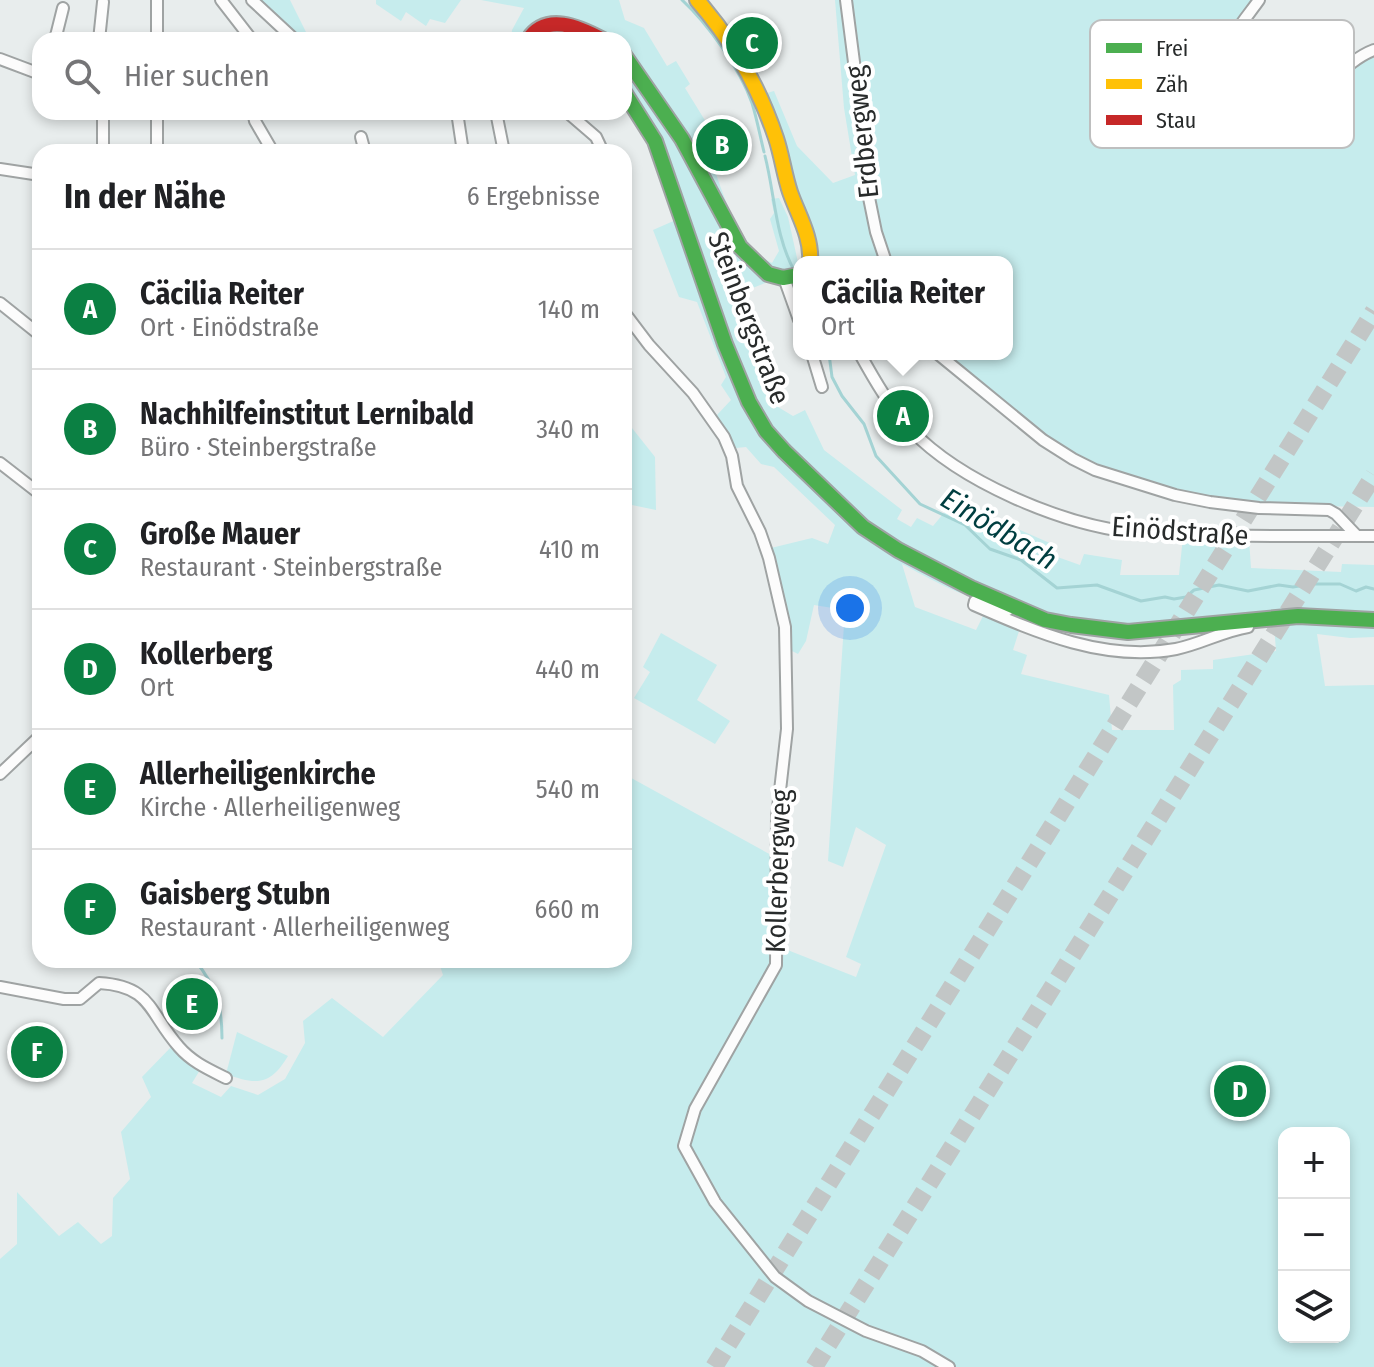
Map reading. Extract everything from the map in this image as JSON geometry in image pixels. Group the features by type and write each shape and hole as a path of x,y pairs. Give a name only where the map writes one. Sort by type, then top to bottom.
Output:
{"main road":[{"path":"706,3 747,72 775,137 811,256"},
{"path":"534,32 552,24 586,32"},
{"name":"Steinbergstraße","path":"632,65 676,130 747,257 761,271 791,277"},
{"name":"Steinbergstraße","path":"632,105 655,141 730,358 749,402 766,431 820,489 863,527 898,550 1010,605 1045,620 1088,628 1128,632 1182,629 1298,616 1374,620"}],"street":[{"path":"157,0 157,32"},
{"path":"221,0 246,32"},
{"path":"252,0 286,32"},
{"name":"Erdbergweg","path":"846,0 863,132 866,183 884,256"},
{"path":"1243,20 1259,0"},
{"path":"100,32 103,2"},
{"path":"57,32 63,8"},
{"path":"1354,60 1374,50"},
{"path":"0,59 32,71"},
{"path":"103,120 103,144"},
{"path":"157,120 157,144"},
{"path":"255,120 268,144"},
{"path":"458,120 462,144"},
{"path":"498,120 502,144"},
{"path":"576,120 596,137 599,144"},
{"path":"361,137 363,144"},
{"path":"0,169 32,174"},
{"path":"0,303 32,329"},
{"name":"Kollerbergweg","path":"632,323 693,393 724,437 732,456 737,486 769,558 785,627 787,729 777,817 776,965 695,1109 684,1146 715,1202 758,1260 775,1277 808,1301 866,1331 922,1351 949,1367"},
{"path":"814,360 822,387"},
{"name":"Einödstraße","path":"863,360 879,390 898,415 938,453 999,490 1050,513 1131,532 1374,536"},
{"path":"945,360 1043,440 1095,470 1175,495 1210,502 1332,511 1357,536"},
{"path":"0,463 32,488"},
{"path":"1010,605 1008,610 975,601 974,605 1058,639 1120,651 1181,648 1248,627 1249,620"},
{"path":"0,774 32,744"},
{"path":"0,987 64,999 80,999 99,983 134,989 189,1057 226,1078"}],"shaded area":[{"path":"255,0 290,0 306,32 289,32"},
{"path":"376,0 461,0 445,23 430,19 426,26 406,12 401,21 376,4"},
{"path":"481,0 619,0 625,20 644,28 667,66 676,61 690,84 685,88 714,135 705,142 730,210 747,242 772,263 779,251 770,219 774,213 771,199 779,198 788,217 797,256 793,256 793,269 783,271 770,267 747,248 632,63 632,32 597,32 574,24 542,20 525,32 512,32 524,8"},
{"path":"835,0 1252,0 1238,20 1090,20 1090,148 1354,148 1354,66 1374,57 1374,507 1259,505 1211,500 1108,471 1070,454 1005,407 951,360 1013,360 1013,256 819,256 793,187 767,93 774,91 797,146 833,183 855,175 844,108"},
{"path":"632,76 765,279 765,283 735,295 778,407 793,416 805,410 824,450 902,510 897,519 911,527 917,518 933,526 954,501 1052,544 1049,554 1080,565 1084,554 1122,560 1120,575 1179,575 1183,537 1249,539 1251,568 1341,572 1342,564 1374,565 1374,615 1286,610 1134,627 1064,619 1017,603 897,543 871,526 782,440 768,422 738,361 670,163 632,99"},
{"path":"678,219 749,411 837,512 992,602 957,592 902,564 915,607 976,630 984,614 1019,631 1013,650 1027,655 1021,674 1109,695 1112,730 1174,730 1173,685 1181,680 1181,670 1213,669 1213,660 1276,651 1274,624 1315,622 1374,627 1374,637 1317,634 1325,686 1374,685 1374,1367 0,1367 0,1259 17,1244 17,1192 59,1236 78,1222 101,1244 112,1236 113,1198 130,1179 121,1132 151,1097 142,1077 172,1046 200,1070 192,1083 221,1097 231,1086 258,1095 285,1079 305,1043 303,1021 332,998 383,1037 443,975 441,968 632,968 632,778 773,856 785,856 785,949 856,977 861,964 846,957 886,845 856,827 843,867 828,861 845,610 814,605 806,641 798,654 788,649 771,548 812,538 828,544 835,525 774,467 761,464 746,447 736,448 717,415 731,400 721,385 726,377 697,302 679,297 653,230"},
{"path":"632,428 655,457 656,510 632,505"},
{"path":"661,633 717,665 697,700 730,721 715,744 634,698 650,672 643,667"},
{"path":"237,1032 288,1056 275,1073 262,1080 246,1080 226,1074"}],"waterway":[{"name":"Einödbach","path":"682,0 712,34 740,76 752,103 764,152"},
{"name":"Einödbach","path":"765,156 779,230 793,268"},
{"name":"Einödbach","path":"830,360 832,377 842,396 864,424 876,456 920,504 965,525 990,549 1021,560 1057,588 1097,585 1141,601 1186,597 1194,590 1219,585 1248,591 1279,585 1293,587 1311,584 1340,584 1356,591 1366,587 1374,589"},
{"path":"200,968 216,996 222,1038"}],"tunnel":[{"path":"714,1367 1374,311"},
{"path":"814,1367 1374,475"}],"traffic: fast":[{"path":"632,67 682,139 740,247 768,274 783,278 793,276"},
{"path":"632,105 655,141 725,344 749,402 766,431 784,451 863,527 898,550 971,588 1045,620 1071,625 1128,632 1298,616 1374,620"}],"traffic: slow":[{"path":"697,0 733,48 753,82 776,138 790,192 807,235 810,256"}],"traffic: jam":[{"path":"534,32 553,24 586,32"}],"place":[{"name":"Große Mauer","path":"752,43"},
{"name":"Nachhilfeinstitut Lernibald","path":"722,145"},
{"name":"Cäcilia Reiter","path":"903,416"},
{"name":"Allerheiligenkirche","path":"192,1004"},
{"name":"Gaisberg Stubn","path":"37,1052"},
{"name":"Kollerberg","path":"1240,1091"}]}
